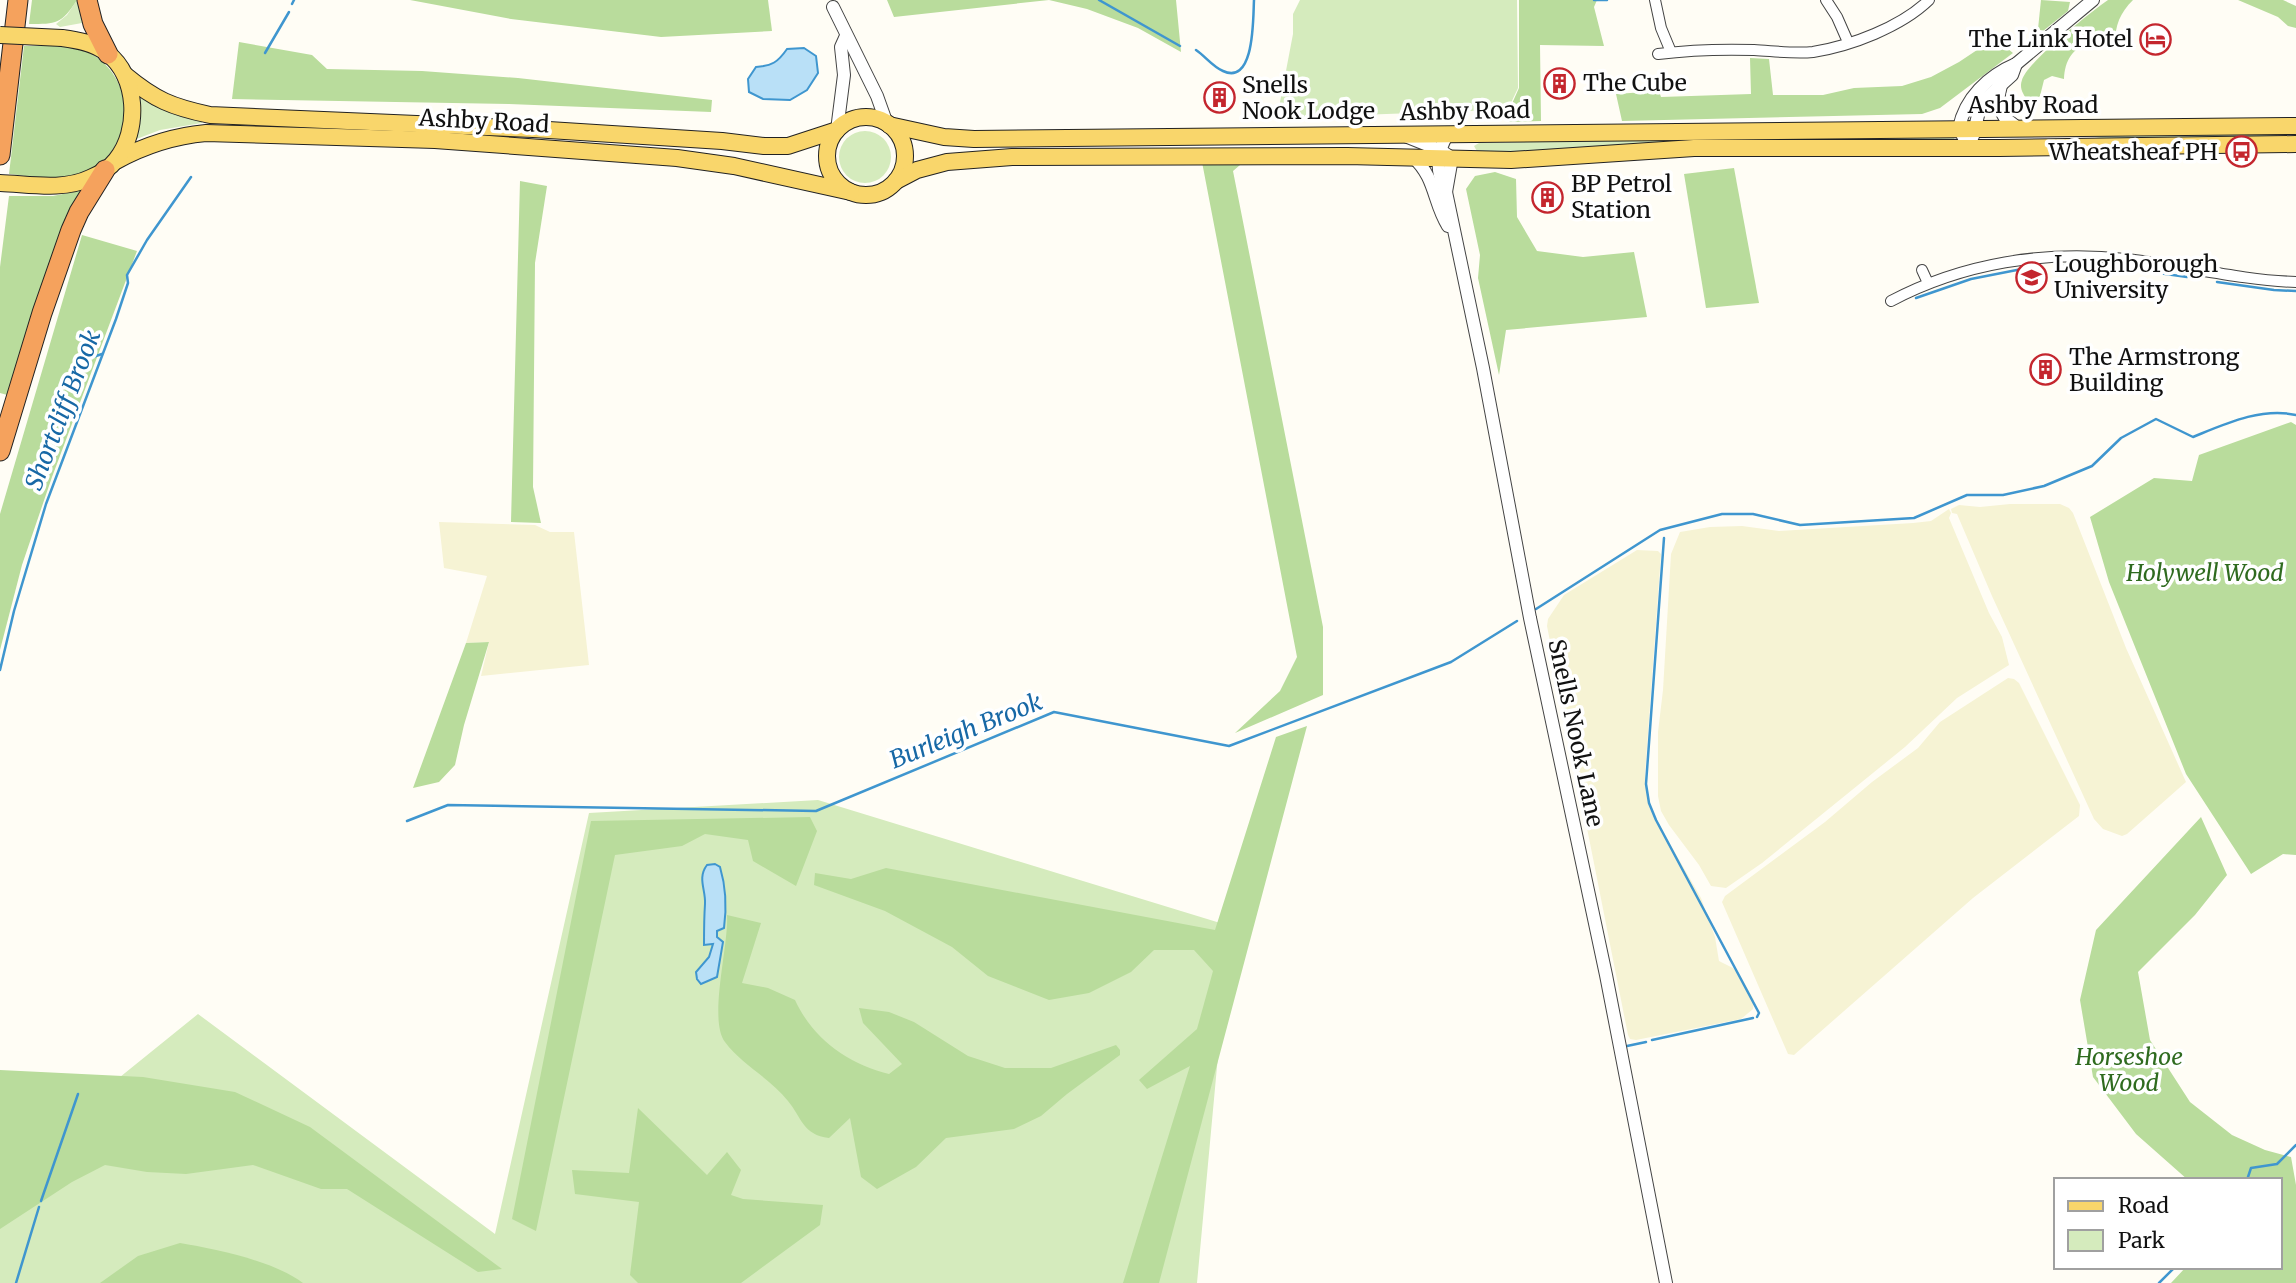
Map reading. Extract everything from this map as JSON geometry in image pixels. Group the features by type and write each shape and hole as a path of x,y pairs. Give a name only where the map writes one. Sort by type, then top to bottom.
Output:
{"highway":[{"path":"0,155 18,0"},
{"path":"87,0 93,24 108,54"},
{"path":"0,451 71,230 79,212 111,166"}],"main road":[{"path":"0,35 62,38 94,46 108,54 125,75 132,109 130,130 111,166"},
{"name":"Ashby Road","path":"125,75 157,98 177,108 210,115 533,129 764,146 788,146 836,130"},
{"path":"864,117 888,124 900,137 905,151 904,167 897,181 874,195 851,192 841,187 829,170 827,149 836,130 849,121 864,117"},
{"name":"Ashby Road","path":"888,124 933,135 974,139 2296,126"},
{"name":"Ashby Road","path":"0,183 77,183 141,147 181,135 206,133 435,140 677,158 745,168 851,192"},
{"name":"Ashby Road","path":"897,181 934,165 979,158 1443,155 1573,158 1694,148 2296,144"}],"street":[{"path":"1655,0 1661,28 1671,52"},
{"path":"1826,0 1838,17 1848,42"},
{"path":"1658,54 1717,49 1811,52 1834,48 1895,24 1916,12 1929,0"},
{"path":"1969,148 1959,128 1965,106 1975,93 2003,69 2016,64 2090,1"},
{"path":"833,6 888,124"},
{"path":"836,130 844,75 841,47 846,36"},
{"path":"1969,148 1981,103 2011,75 2016,64"},
{"path":"2001,85 1997,104 2005,118 2018,128"},
{"path":"1401,134 1443,155"},
{"name":"Snells Nook Lane","path":"1448,134 1443,155 1454,236 1483,368 1530,618 1606,975 1666,1283"},
{"path":"1413,157 1428,172 1444,219 1454,236"},
{"path":"1891,301 1928,283 1969,270 2046,257 2126,259 2296,282"},
{"path":"1922,270 1928,283"}],"shaded area":[{"path":"2060,504 2073,513 2126,648 2186,782 2122,836 2103,829 2094,819 1957,514 1952,513 1951,509 1959,505 1980,507"},
{"path":"1949,509 1949,518 1989,613 2002,637 2009,665 1957,698 1905,747 1762,863 1726,888 1711,886 1669,825 1661,811 1658,796 1658,732 1671,554 1680,532 1710,527 1742,526 1779,531 1913,523 1931,521"},
{"path":"439,522 535,525 550,532 574,532 589,665 481,676 489,642 466,643 487,576 444,568"},
{"path":"1637,550 1658,551 1661,554 1645,774 1650,809 1701,898 1715,937 1719,961 1733,968 1754,1000 1753,1009 1741,1019 1636,1040 1630,1039 1628,1035 1547,626 1548,619 1564,595"},
{"path":"2008,678 2019,683 2080,805 2079,816 1973,898 1794,1055 1788,1054 1722,902 1725,896 1825,822 1918,748 1940,722"}],"green space":[{"path":"32,0 77,0 67,14 57,21 29,24"},
{"path":"77,0 82,23 60,27 56,24 67,15"},
{"path":"410,0 768,0 772,31 661,37 511,19"},
{"path":"887,0 1049,0 894,17"},
{"path":"1049,0 1176,0 1181,52 1138,28 1087,9"},
{"path":"1300,0 1517,0 1518,88 1509,107 1496,110 1277,118 1293,34 1293,14"},
{"path":"1519,0 1597,0 1594,7 1604,46 1540,45 1541,121 1509,122 1510,108 1519,88"},
{"path":"2041,0 2070,2 2068,11 2043,31 2038,29"},
{"path":"2108,0 2133,0 2119,20 2115,44 2111,47 2089,41 2083,44 2068,61 2064,79 2052,76 2044,80 2040,96 2034,101 2028,101 2021,86 2026,72 2060,38"},
{"path":"2238,0 2283,0 2296,6 2296,28 2288,26 2278,17"},
{"path":"1992,36 2013,53 1940,108 1922,114 1622,121 1616,94 1659,91 1661,97 1751,94 1750,58 1769,59 1773,95 1823,95 1854,88 1902,86 1931,77 1959,62"},
{"path":"239,42 312,55 327,69 422,71 518,78 712,100 711,112 509,104 232,99"},
{"path":"24,46 60,46 85,51 108,68 119,84 124,101 124,120 110,153 97,166 79,175 62,178 9,174"},
{"path":"138,94 168,111 202,123 160,130 134,140"},
{"path":"865,131 875,133 883,139 889,147 889,167 883,175 875,181 865,183 855,181 847,175 841,167 839,157 841,147 847,139 855,133"},
{"path":"2277,131 2277,137 2112,140 2078,134"},
{"path":"1949,133 1954,136 1954,141 1478,153 1474,146 1479,143"},
{"path":"1236,161 1240,165 1233,171 1323,627 1323,695 1235,733 1280,691 1297,657 1202,162"},
{"path":"1734,168 1759,303 1706,308 1684,174"},
{"path":"1495,172 1516,179 1517,217 1537,251 1583,257 1634,252 1647,317 1506,330 1499,375 1478,278 1480,255 1466,189 1475,176"},
{"path":"520,181 547,186 535,263 533,487 541,523 511,522"},
{"path":"83,190 66,219 11,396 0,393 0,267 9,196 53,196"},
{"path":"82,235 137,251 52,477 22,565 0,650 0,514"},
{"name":"Holywell Wood","path":"2291,422 2296,425 2296,855 2283,854 2251,874 2186,774 2109,582 2090,517 2154,478 2192,481 2199,455"},
{"path":"489,642 455,765 439,782 413,788 466,643"},
{"path":"1307,726 1159,1283 1123,1283 1190,1066 1147,1089 1139,1080 1197,1029 1213,971 1194,950 1154,950 1131,972 1089,993 1049,1000 988,976 952,947 885,911 814,885 815,873 851,879 886,868 1215,930 1276,737"},
{"path":"818,800 1230,926 1197,1283 0,1283 0,1174 198,1014 495,1234 589,813"},
{"path":"810,817 817,831 796,886 753,861 748,840 705,834 682,846 615,855 536,1231 512,1219 591,821"},
{"name":"Horseshoe Wood","path":"2201,817 2227,875 2195,915 2138,972 2150,1040 2190,1102 2232,1135 2265,1150 2291,1157 2296,1185 2296,1283 2171,1283 2184,1269 2282,1269 2282,1178 2186,1178 2136,1134 2093,1077 2080,1000 2096,930"},
{"path":"727,915 761,923 742,983 768,988 795,1000 812,1027 833,1048 874,1070 889,1074 902,1064 863,1023 859,1008 889,1012 914,1022 968,1056 1005,1068 1051,1068 1116,1045 1120,1055 1041,1116 1014,1129 946,1138 916,1167 877,1189 861,1177 850,1118 829,1138 814,1133 804,1125 781,1093 739,1058 725,1042 718,1017"},
{"path":"0,1070 143,1077 235,1092 310,1127 502,1269 478,1272 347,1189 321,1189 253,1165 186,1174 147,1172 105,1165 72,1182 0,1229"},
{"path":"638,1108 707,1175 727,1152 741,1170 731,1195 743,1199 823,1205 820,1225 741,1283 638,1283 630,1275 639,1202 575,1194 572,1170 629,1173"},
{"path":"180,1243 261,1262 303,1283 100,1283 138,1256"}],"water":[{"path":"804,48 816,56 818,73 807,90 790,100 763,99 749,92 748,79 756,67 774,62 787,49"},
{"path":"715,864 720,867 725,889 724,928 717,931 717,937 723,942 717,977 701,984 696,972 709,957 713,944 704,945 703,875 707,865"}],"waterway":[{"name":"Shortcliff Brook","path":"292,4 294,0"},
{"path":"1099,0 1180,46"},
{"path":"1196,50 1223,71 1233,73 1241,69 1250,48 1254,0"},
{"path":"1594,0 1607,0"},
{"name":"Shortcliff Brook","path":"265,53 289,12"},
{"name":"Shortcliff Brook","path":"0,670 14,611 46,504 116,319 128,283 127,275 147,240 191,177"},
{"path":"2065,265 2109,266 2187,277"},
{"path":"1916,298 1971,279 2027,268"},
{"path":"2217,282 2296,291"},
{"path":"78,357 102,354"},
{"name":"Burleigh Brook","path":"1536,609 1660,530 1722,514 1753,514 1800,525 1914,518 1967,495 2003,495 2044,486 2092,466 2121,438 2156,419 2193,437 2256,415 2296,415"},
{"path":"1664,538 1646,784 1649,803 1759,1013 1757,1017"},
{"name":"Burleigh Brook","path":"407,821 448,805 816,811 1054,712 1229,746 1451,662 1517,621"},
{"path":"1652,1040 1753,1018"},
{"path":"1627,1046 1646,1042"},
{"path":"41,1201 78,1094"},
{"path":"2248,1178 2251,1168 2277,1164 2296,1145"},
{"path":"16,1283 39,1207"},
{"path":"2159,1283 2173,1269"}],"place":[{"name":"The Link Hotel","path":"2156,39"},
{"name":"The Cube","path":"1560,83"},
{"name":"Snells Nook Lodge","path":"1219,98"},
{"name":"Wheatsheaf PH","path":"2241,152"},
{"name":"BP Petrol Station","path":"1548,197"},
{"name":"Loughborough University","path":"2031,277"},
{"name":"The Armstrong Building","path":"2046,370"}]}
